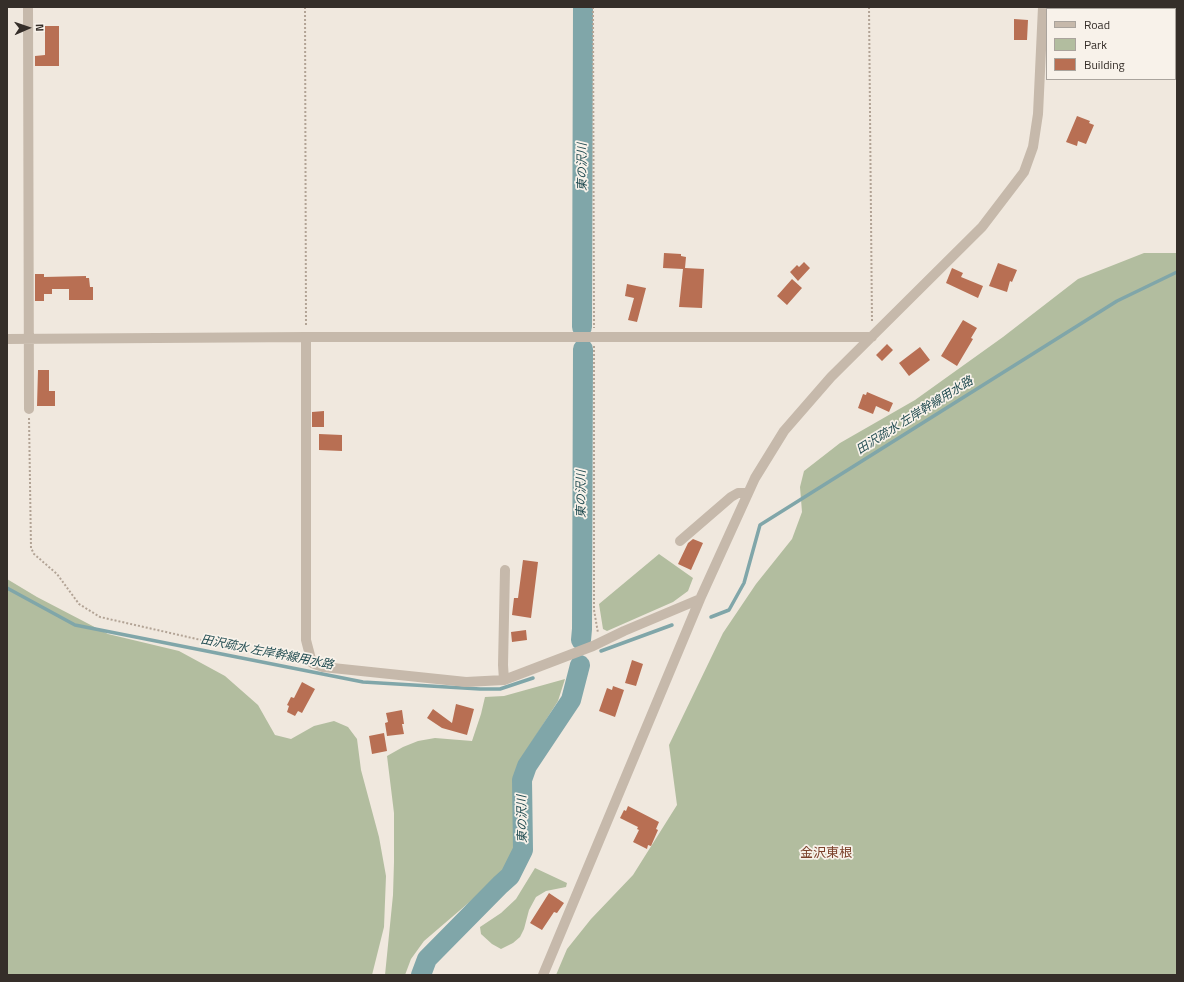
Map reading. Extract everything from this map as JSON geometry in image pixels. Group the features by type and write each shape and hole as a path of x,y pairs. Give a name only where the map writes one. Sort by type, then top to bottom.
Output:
{"street":[{"path":"28,7 29,409"},
{"path":"542,975 700,599 755,478 784,431 831,376 982,227 1024,172 1033,147 1038,114 1043,7"},
{"path":"306,337 306,640 312,663 323,667 466,682 504,680 600,642 700,599"},
{"path":"7,339 306,337 872,337"},
{"path":"680,540 731,497 738,493 748,493"},
{"path":"504,680 502,665 505,570"}],"path":[{"path":"305,7 306,337"},
{"path":"593,7 594,610 600,642"},
{"path":"869,7 872,337"},
{"path":"29,409 31,548 34,554 58,574 79,604 100,617 267,655 312,663"}],"green space":[{"path":"1144,253 1177,253 1177,975 556,975 567,949 591,919 633,875 677,805 669,745 723,633 756,584 792,539 802,512 800,487 804,471 840,443 915,400 1003,337 1078,279"},
{"path":"659,554 693,578 688,591 673,602 607,631 603,629 599,604"},
{"path":"7,579 37,597 108,634 179,651 225,676 258,705 275,735 291,739 314,726 334,721 348,727 357,739 361,770 379,837 386,876 384,927 372,975 7,975"},
{"path":"565,679 558,701 521,759 517,769 513,786 516,835 514,850 508,865 494,881 424,941 411,959 405,975 385,975 393,895 394,862 394,813 387,756 418,741 435,738 472,741 485,697 504,696"},
{"path":"535,868 567,883 566,887 546,891 536,897 529,910 524,929 520,937 513,943 501,949 492,944 481,934 480,927 501,913 516,899"}],"building":[{"path":"1014,19 1028,20 1027,40 1014,40"},
{"path":"45,26 59,26 59,66 35,66 35,56 45,55"},
{"path":"1077,116 1090,121 1089,123 1094,125 1086,144 1078,141 1077,146 1066,142"},
{"path":"664,253 681,254 681,256 686,257 685,268 704,269 702,308 679,307 683,269 663,268"},
{"path":"804,262 810,268 798,281 790,272 797,265 799,267"},
{"path":"998,263 1017,270 1012,282 1010,281 1007,292 989,286"},
{"path":"952,268 963,273 961,277 983,286 978,298 946,283"},
{"path":"35,274 44,274 44,277 86,276 86,278 89,278 90,287 93,287 93,300 69,300 69,289 52,289 52,294 44,294 44,301 35,301"},
{"path":"792,279 802,288 787,305 777,296"},
{"path":"627,284 646,288 637,322 628,320 634,298 625,296"},
{"path":"963,320 977,328 971,338 973,339 957,366 941,356"},
{"path":"887,344 893,350 882,361 876,355"},
{"path":"920,347 930,360 909,376 899,363"},
{"path":"38,370 49,370 49,391 55,391 55,406 37,406"},
{"path":"867,392 893,403 889,412 876,406 873,414 858,408 863,394 866,395"},
{"path":"324,411 324,427 312,427 312,412"},
{"path":"319,434 342,435 342,451 319,450"},
{"path":"693,539 703,543 691,570 678,564 688,543"},
{"path":"523,560 538,562 531,618 512,615 514,598 518,598"},
{"path":"526,630 527,640 512,642 511,632"},
{"path":"632,660 643,664 636,686 625,683"},
{"path":"302,682 315,689 302,713 298,711 295,716 287,712 289,706 287,705 291,697 294,698"},
{"path":"613,686 624,690 615,717 599,711 607,688 612,690"},
{"path":"456,704 474,709 467,735 442,728 427,718 433,709 452,723"},
{"path":"402,710 404,734 387,736 385,723 388,722 386,713"},
{"path":"384,733 387,751 372,754 369,736"},
{"path":"628,806 659,822 656,829 658,830 651,846 648,845 647,849 633,842 639,830 637,829 638,827 620,818"},
{"path":"549,893 564,903 557,913 554,912 542,930 530,923"}],"waterway":[{"name":"東の沢川","path":"582,327 583,7"},
{"name":"田沢疏水 左岸幹線用水路","path":"711,617 729,610 744,583 760,525 1117,301 1177,272"},
{"name":"東の沢川","path":"581,640 583,349"},
{"name":"田沢疏水 左岸幹線用水路","path":"7,588 75,625 363,682 500,689 533,678"},
{"name":"田沢疏水 左岸幹線用水路","path":"601,651 672,625"},
{"name":"東の沢川","path":"421,975 427,959 510,876 523,850 522,780 527,766 571,700 580,665"}],"district":[{"name":"金沢東根","path":"826,854"}]}
